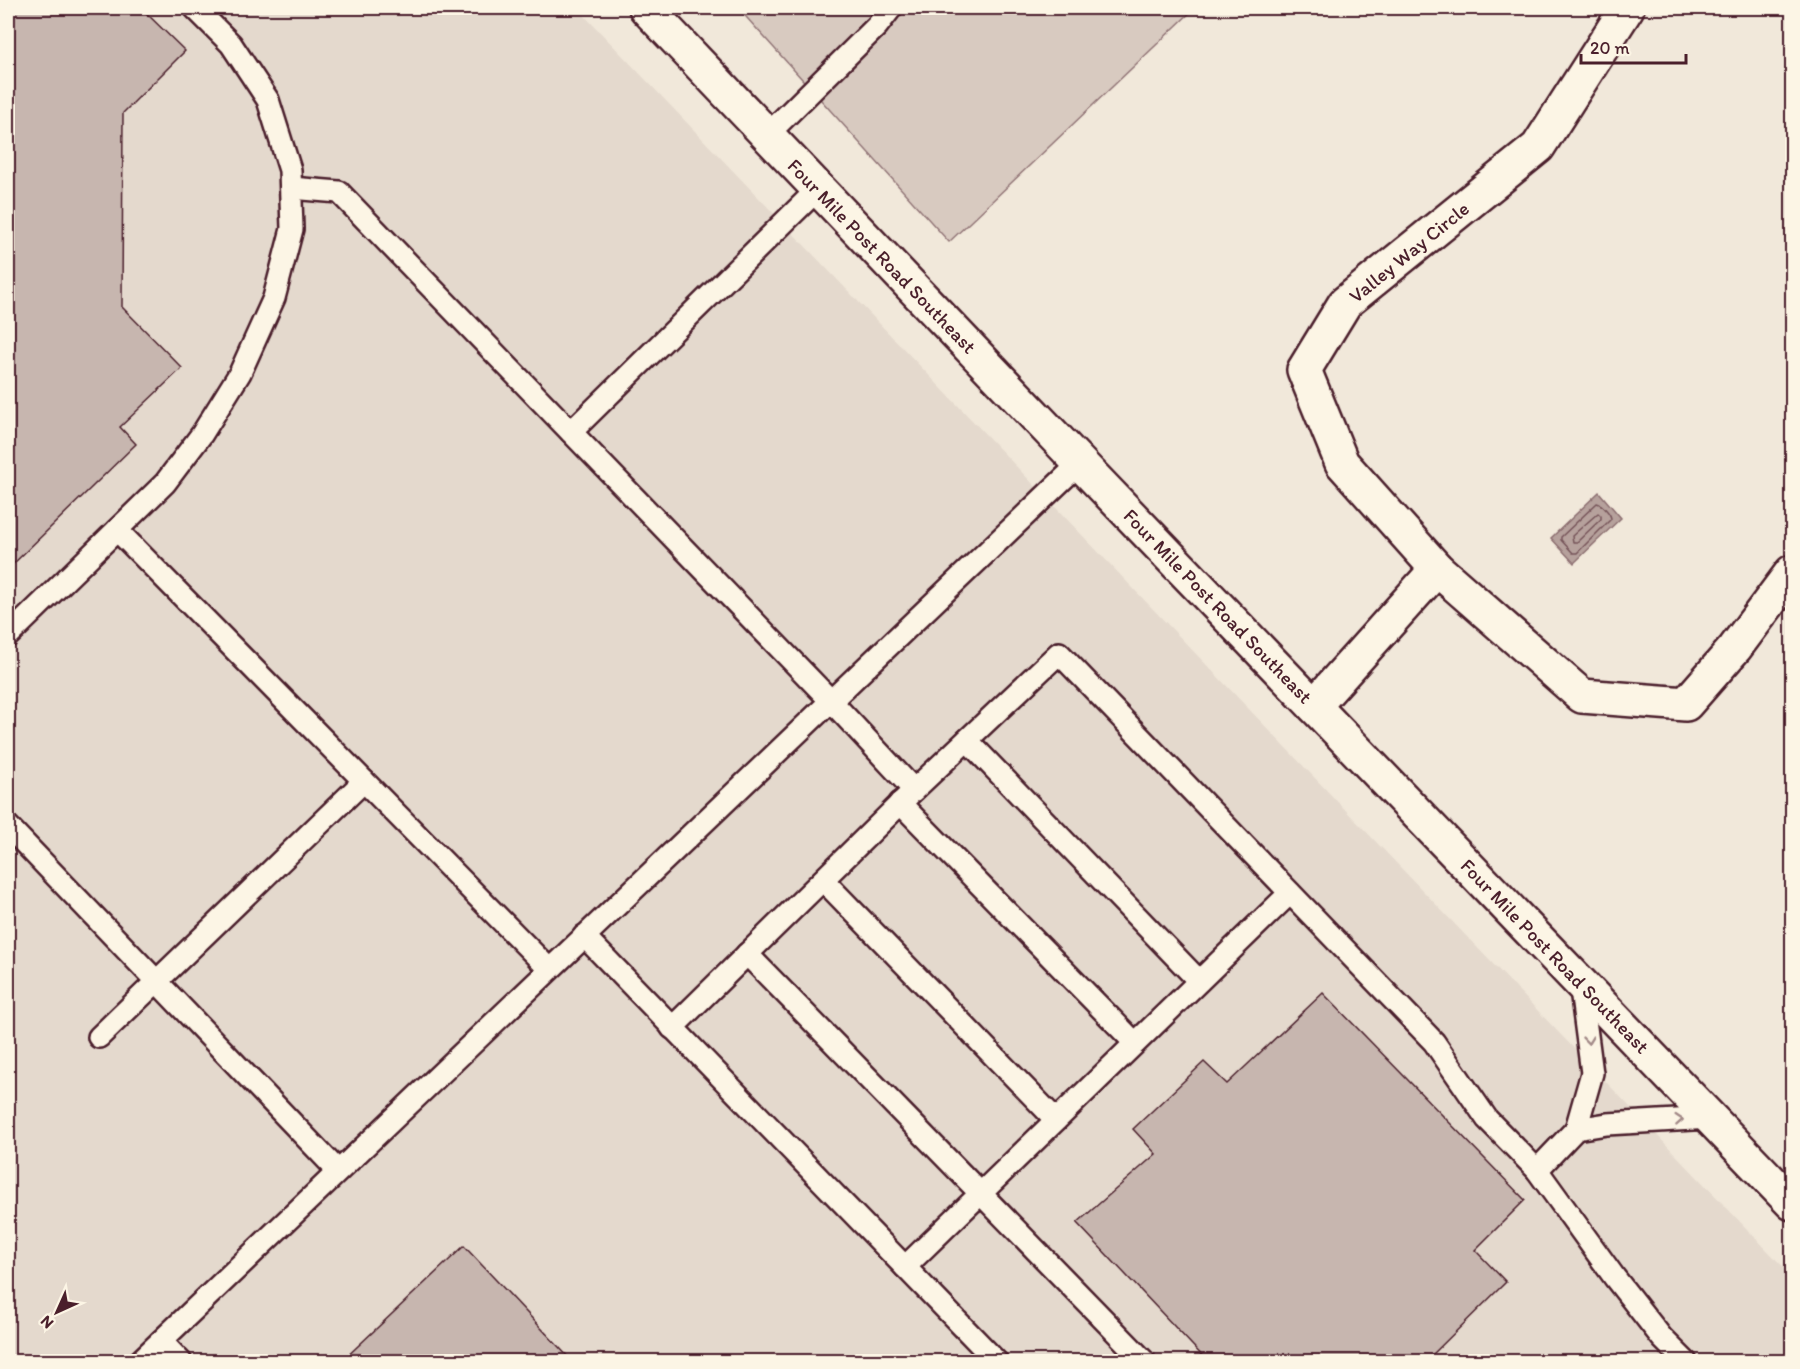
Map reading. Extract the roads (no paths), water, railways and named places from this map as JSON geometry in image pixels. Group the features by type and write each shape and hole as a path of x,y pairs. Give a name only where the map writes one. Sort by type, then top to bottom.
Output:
{"main road":[{"name":"Four Mile Post Road Southeast","path":"646,8 1792,1203"},
{"name":"Valley Way Circle","path":"1627,8 1538,147 1345,303 1304,370 1342,463 1437,569 1582,696 1686,704 1735,648 1792,572"},
{"path":"1314,706 1437,569"}],"lane":[{"path":"8,636 165,483 201,434 240,373 274,298 292,230 290,170 268,100 231,44 195,8"},
{"path":"767,135 877,26 891,8"},
{"path":"291,188 339,192 831,700 907,796 1135,1043"},
{"path":"571,432 818,189"},
{"path":"139,1362 1080,463"},
{"path":"117,530 549,969"},
{"path":"672,1028 907,796 1059,653 1434,1042 1487,1119 1537,1170 1662,1338 1686,1362"},
{"path":"967,740 1199,981"},
{"path":"99,1037 364,781"},
{"path":"8,826 338,1171"},
{"path":"823,880 1056,1120"},
{"path":"905,1267 1290,893"},
{"path":"584,936 997,1362"},
{"path":"747,954 1145,1362"},
{"path":"1537,1170 1576,1130 1592,1073 1580,982"},
{"path":"1576,1130 1607,1124 1711,1118"},
{"path":"161,1341 181,1362"}],"water":[{"path":"1599,492 1621,518 1574,563 1551,538"}]}
